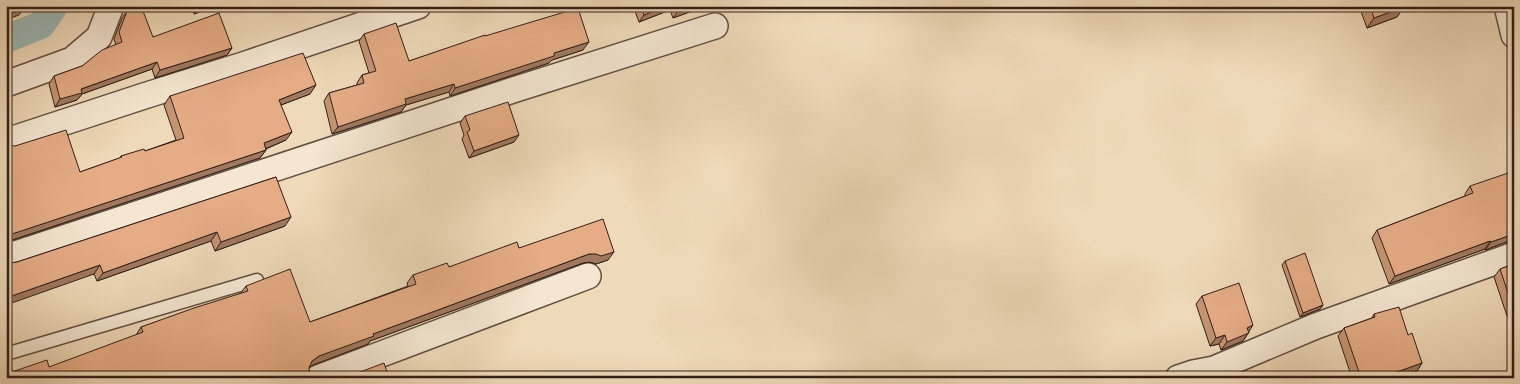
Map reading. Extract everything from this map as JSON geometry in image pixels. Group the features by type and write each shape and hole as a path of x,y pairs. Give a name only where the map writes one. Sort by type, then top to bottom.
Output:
{"street":[{"path":"6,84 72,60 99,37 111,6"},
{"path":"6,140 243,65 418,6"},
{"path":"1507,6 1514,35"},
{"path":"6,257 513,90 715,26"},
{"path":"1178,378 1214,369 1316,326 1514,256"},
{"path":"318,378 588,276"}],"lane":[{"path":"6,354 257,280"}],"building":[{"path":"6,6 23,6 24,9 6,15"},
{"path":"141,6 153,37 219,13 232,48 160,70 157,62 81,89 82,93 60,99 54,76 82,66 102,50 122,42 119,32 127,11"},
{"path":"641,6 666,6 644,15"},
{"path":"676,6 692,6 678,11"},
{"path":"1370,6 1404,6 1404,7 1374,18"},
{"path":"578,8 589,42 554,53 554,56 455,88 454,84 405,99 406,104 338,127 329,93 364,83 362,75 376,71 364,34 396,23 409,61 485,35"},
{"path":"303,53 316,85 279,100 292,132 264,143 266,150 6,236 6,144 15,146 66,130 80,172 121,156 144,149 145,151 184,138 170,96"},
{"path":"6,101 12,117 6,119"},
{"path":"508,102 519,135 474,151 467,132 470,130 465,116"},
{"path":"1514,171 1514,234 1395,276 1377,230 1473,193 1470,186"},
{"path":"276,177 291,217 221,242 217,232 103,273 100,265 6,298 6,261 10,263 17,262"},
{"path":"603,219 614,252 601,256 589,254 319,356 312,361 309,368 312,378 6,378 6,374 47,360 49,367 143,332 141,327 248,291 246,286 290,269 310,322 416,284 413,275 447,263 449,267 517,242 519,248"},
{"path":"1305,253 1323,305 1303,313 1285,261"},
{"path":"1514,264 1514,308 1513,308 1500,269"},
{"path":"1239,283 1253,325 1247,328 1249,333 1227,342 1225,335 1216,338 1202,296"},
{"path":"1399,307 1408,335 1412,333 1422,363 1380,378 1361,378 1344,328 1375,317 1374,314"},
{"path":"384,363 389,378 344,378"}],"waterway":[{"path":"6,39 41,25 54,6"}]}
